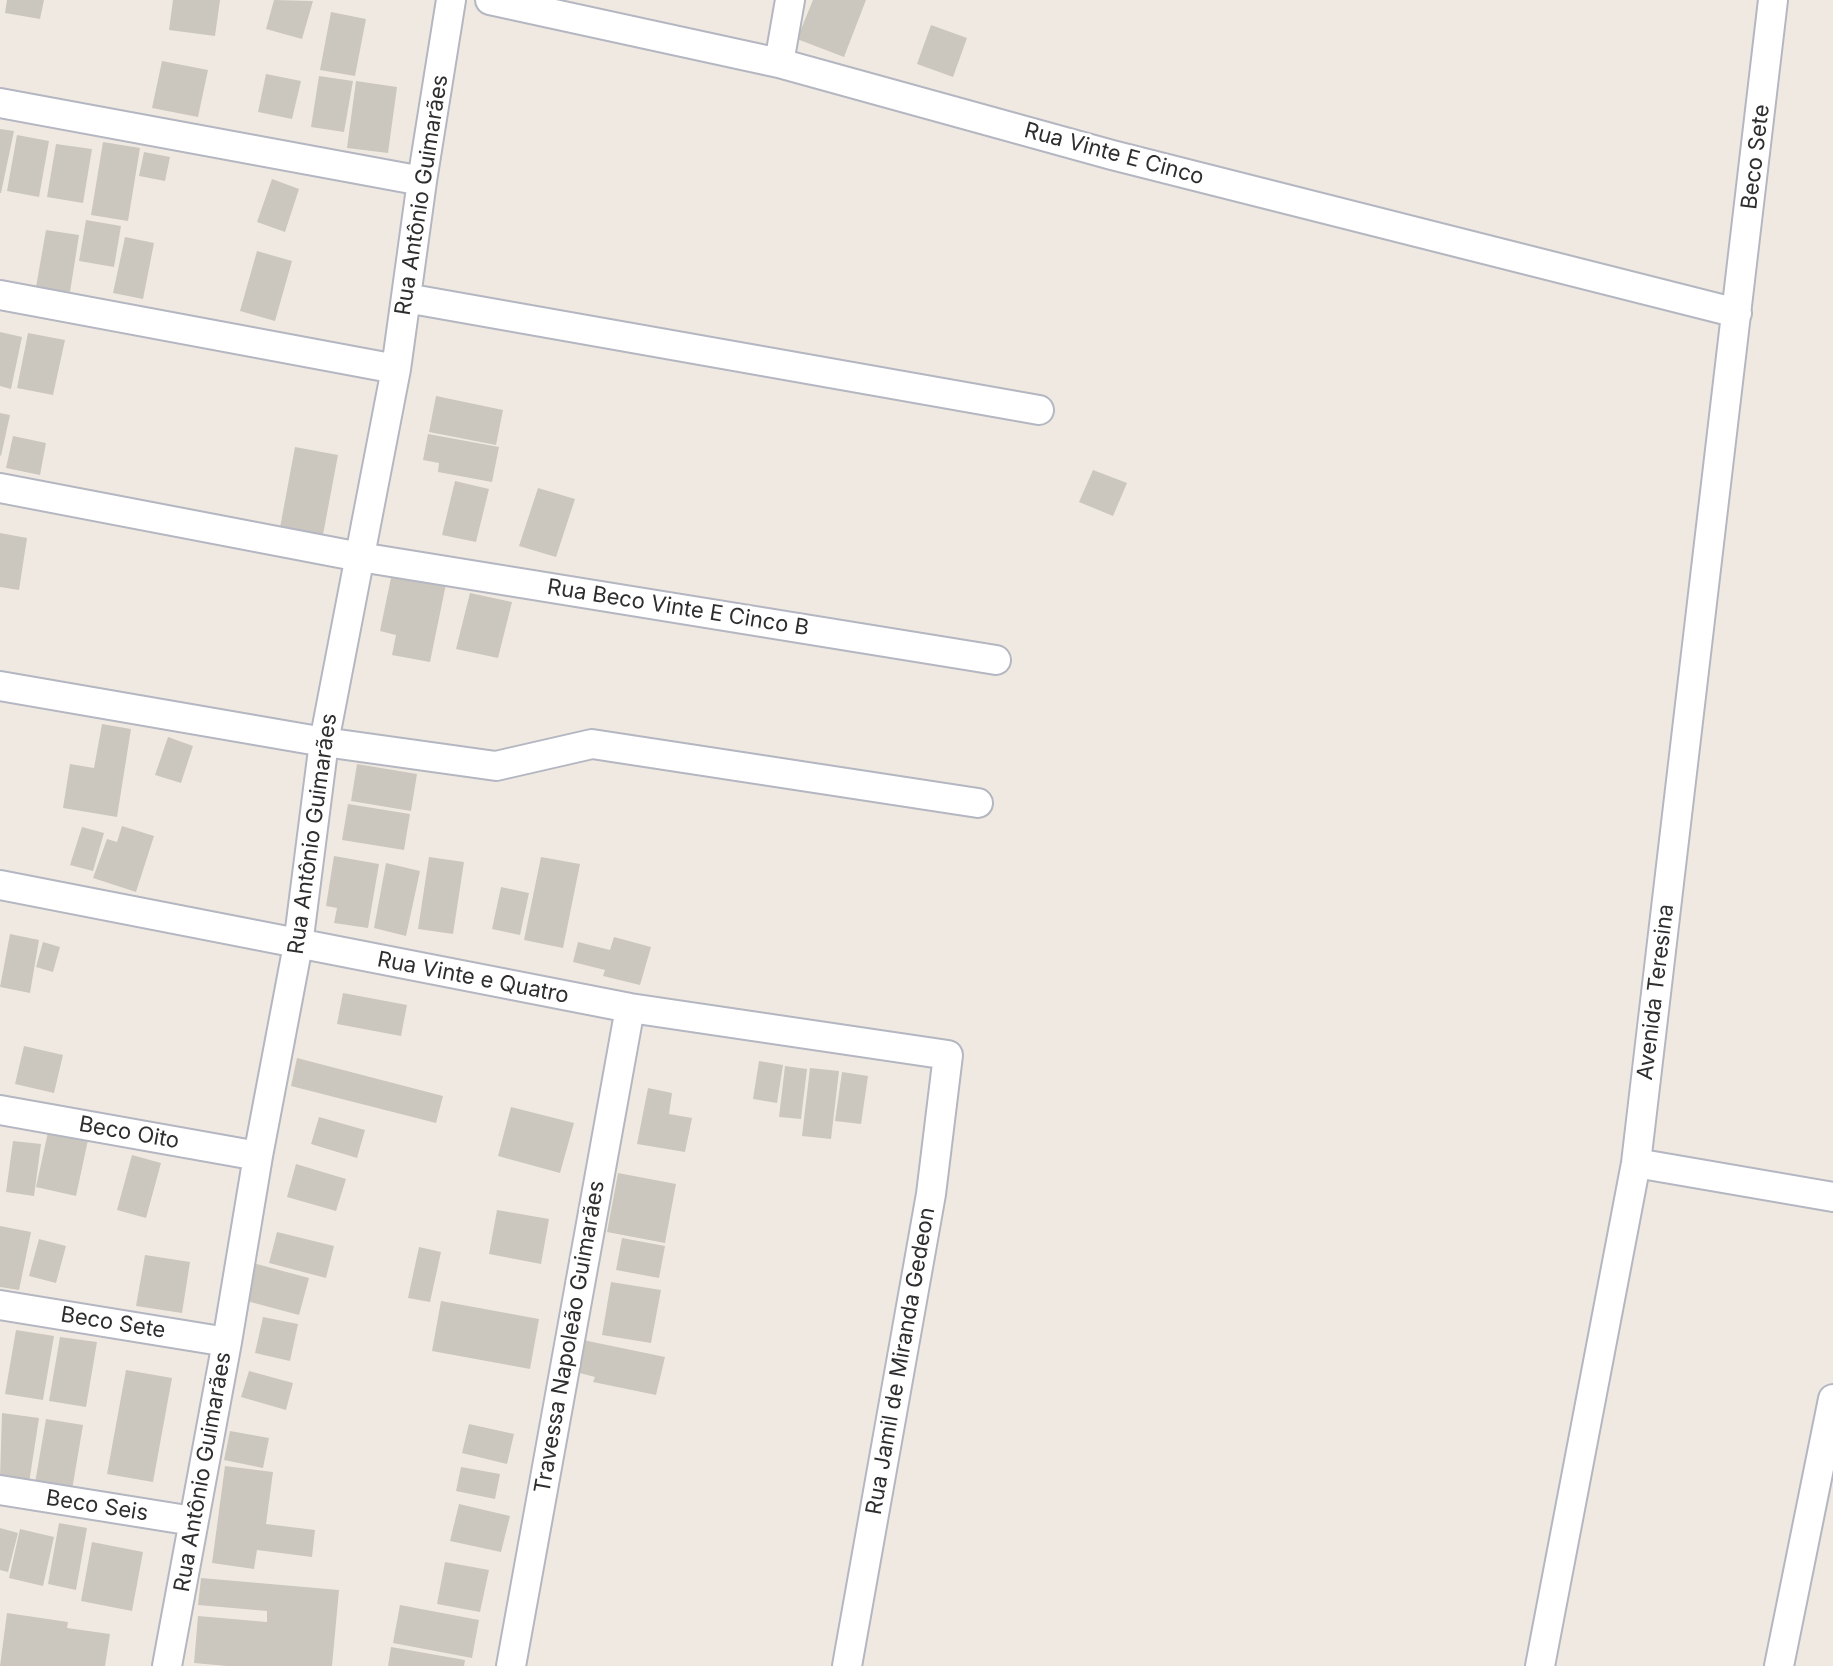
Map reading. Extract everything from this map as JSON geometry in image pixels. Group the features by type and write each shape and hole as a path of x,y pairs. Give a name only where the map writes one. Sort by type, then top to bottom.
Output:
{"street":[{"name":"Rua Antônio Guimarães","path":"167,1666 298,945 324,742 396,369 451,0"},
{"name":"Rua Vinte E Cinco","path":"490,0 779,63 1112,155 1737,313"},
{"path":"779,63 790,0"},
{"name":"Beco Sete","path":"1737,313 1773,0"},
{"path":"0,103 422,181"},
{"path":"0,295 396,369"},
{"path":"406,298 1039,410"},
{"name":"Avenida Teresina","path":"1540,1666 1636,1163 1737,313"},
{"name":"Rua Beco Vinte E Cinco B","path":"0,488 360,557 996,660"},
{"path":"0,686 324,742 496,766 592,744 978,803"},
{"name":"Rua Vinte e Quatro","path":"0,885 630,1008 948,1055"},
{"name":"Travessa Napoleão Guimarães","path":"511,1666 630,1008"},
{"name":"Rua Jamil de Miranda Gedeon","path":"847,1666 931,1194 948,1055"},
{"name":"Beco Oito","path":"0,1110 258,1156"},
{"path":"1636,1163 1833,1197"},
{"name":"Beco Sete","path":"0,1305 227,1342"},
{"path":"1785,1665 1831,1417"},
{"name":"Beco Seis","path":"0,1490 193,1521"}],"building":[{"path":"7,0 44,0 40,19 5,13"},
{"path":"173,0 220,0 215,36 169,30"},
{"path":"274,0 313,1 302,39 266,29"},
{"path":"813,0 866,0 844,57 797,39"},
{"path":"331,12 366,19 355,76 320,70"},
{"path":"931,25 967,38 953,77 917,64"},
{"path":"162,61 208,70 198,117 152,108"},
{"path":"266,74 301,81 292,119 258,112"},
{"path":"319,76 353,81 344,132 311,127"},
{"path":"356,81 397,87 388,153 347,148"},
{"path":"0,129 14,131 1,193 0,193"},
{"path":"17,135 49,141 39,197 7,191"},
{"path":"103,142 140,148 128,221 91,215"},
{"path":"56,144 92,149 83,203 47,197"},
{"path":"144,152 170,157 165,181 139,176"},
{"path":"272,179 299,189 285,232 257,222"},
{"path":"86,220 121,226 114,267 79,261"},
{"path":"46,230 79,235 70,292 36,287"},
{"path":"125,237 154,243 143,299 113,293"},
{"path":"257,251 292,261 275,321 240,311"},
{"path":"0,332 22,337 11,389 0,386"},
{"path":"28,333 65,340 53,395 17,388"},
{"path":"436,396 503,410 496,445 429,432"},
{"path":"0,413 10,415 1,456 0,455"},
{"path":"428,434 499,447 492,482 438,472 439,463 423,460"},
{"path":"13,436 46,443 40,475 6,468"},
{"path":"295,447 338,455 322,540 279,533"},
{"path":"1093,470 1127,483 1113,516 1079,502"},
{"path":"455,481 489,489 476,542 442,535"},
{"path":"538,488 575,499 556,557 519,546"},
{"path":"0,533 27,538 19,590 0,587"},
{"path":"392,573 446,584 430,662 392,655 396,635 380,631"},
{"path":"470,593 512,602 498,658 456,649"},
{"path":"102,724 131,729 117,817 63,808 70,764 94,768"},
{"path":"168,737 193,746 181,783 155,775"},
{"path":"357,764 417,774 411,811 351,801"},
{"path":"348,804 410,814 404,850 342,840"},
{"path":"122,826 154,836 136,892 93,878 107,839 117,842"},
{"path":"82,827 104,833 93,871 70,865"},
{"path":"334,856 379,864 368,928 334,923 337,908 326,906"},
{"path":"429,857 464,862 453,934 418,929"},
{"path":"541,857 580,864 563,948 524,940"},
{"path":"386,863 420,871 406,936 374,928"},
{"path":"501,887 529,893 520,935 492,929"},
{"path":"10,934 39,940 30,993 0,987"},
{"path":"614,937 651,947 640,985 603,976 605,970 573,962 578,942 610,950"},
{"path":"43,942 60,947 53,972 36,967"},
{"path":"343,993 407,1005 401,1036 337,1024"},
{"path":"24,1046 63,1055 54,1093 15,1084"},
{"path":"297,1058 443,1096 436,1123 291,1086"},
{"path":"759,1061 783,1065 777,1103 753,1099"},
{"path":"785,1066 807,1069 801,1119 779,1117"},
{"path":"810,1068 839,1071 831,1139 802,1136"},
{"path":"842,1072 868,1076 861,1124 835,1121"},
{"path":"648,1088 672,1093 669,1114 692,1118 685,1152 637,1144"},
{"path":"511,1107 574,1123 560,1173 498,1156"},
{"path":"319,1117 365,1130 357,1158 311,1144"},
{"path":"48,1132 88,1140 76,1196 36,1187"},
{"path":"13,1141 41,1144 34,1196 6,1192"},
{"path":"132,1155 161,1163 146,1218 117,1210"},
{"path":"296,1164 346,1179 336,1211 287,1197"},
{"path":"618,1173 676,1184 665,1243 607,1232"},
{"path":"497,1210 549,1219 541,1264 489,1254"},
{"path":"0,1226 31,1232 19,1290 0,1287"},
{"path":"277,1232 334,1246 326,1278 269,1263"},
{"path":"622,1238 665,1246 659,1278 616,1270"},
{"path":"39,1239 66,1246 56,1283 29,1276"},
{"path":"419,1247 441,1252 430,1302 408,1298"},
{"path":"145,1255 190,1262 182,1313 136,1306"},
{"path":"253,1263 309,1278 299,1315 243,1300"},
{"path":"611,1282 661,1290 651,1343 602,1335"},
{"path":"441,1301 539,1319 530,1369 432,1351"},
{"path":"263,1317 298,1324 290,1361 255,1353"},
{"path":"16,1330 54,1336 43,1400 5,1394"},
{"path":"60,1337 97,1342 86,1407 49,1401"},
{"path":"583,1340 665,1357 656,1395 593,1382 595,1377 576,1372"},
{"path":"126,1370 172,1378 153,1482 107,1474"},
{"path":"249,1371 293,1383 286,1410 241,1397"},
{"path":"2,1413 39,1418 29,1483 0,1478"},
{"path":"46,1419 83,1425 72,1490 35,1483"},
{"path":"469,1424 514,1434 507,1464 462,1453"},
{"path":"230,1431 269,1438 263,1468 224,1460"},
{"path":"225,1466 273,1472 266,1524 315,1530 312,1557 257,1550 254,1569 212,1563"},
{"path":"461,1467 500,1474 495,1499 456,1491"},
{"path":"459,1504 510,1516 501,1552 450,1541"},
{"path":"59,1523 87,1528 76,1590 48,1584"},
{"path":"0,1528 18,1533 8,1572 0,1570"},
{"path":"20,1529 54,1537 43,1586 9,1578"},
{"path":"92,1542 143,1552 132,1611 81,1601"},
{"path":"445,1562 489,1570 480,1612 437,1604"},
{"path":"201,1578 339,1590 332,1666 194,1663 198,1616 267,1622 267,1611 198,1605"},
{"path":"400,1605 479,1620 472,1658 393,1643"},
{"path":"7,1613 68,1622 67,1628 110,1634 105,1666 0,1666"},
{"path":"391,1647 465,1660 464,1666 388,1666"}]}
